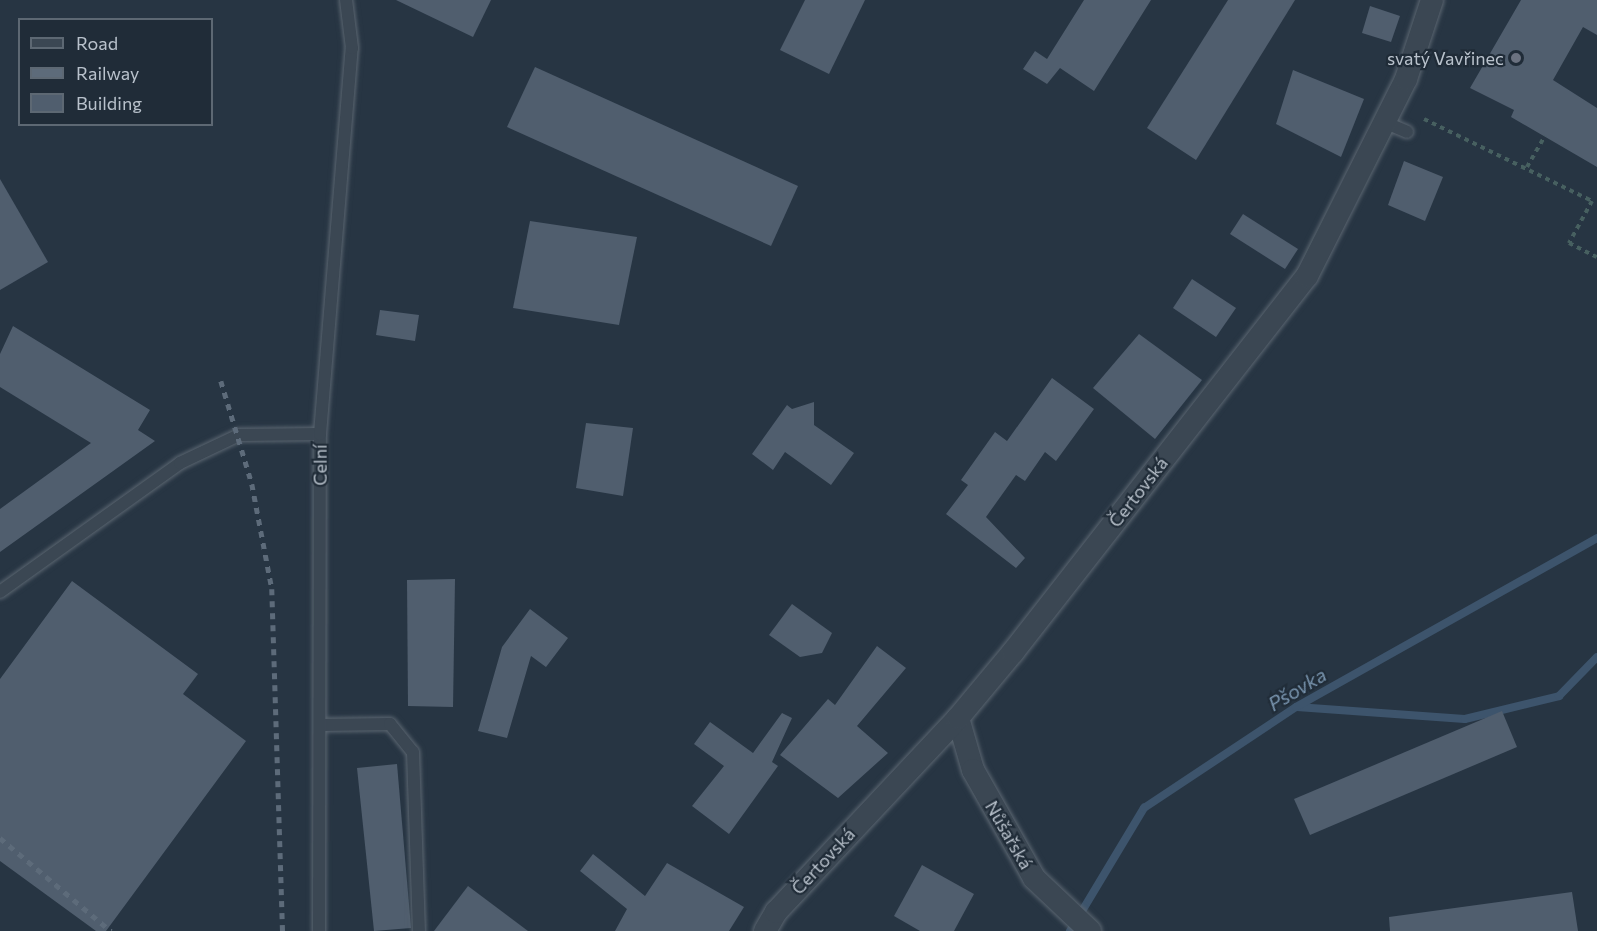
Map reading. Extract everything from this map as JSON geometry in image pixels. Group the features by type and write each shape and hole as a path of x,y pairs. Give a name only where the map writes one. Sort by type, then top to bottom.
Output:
{"street":[{"name":"Čertovská","path":"765,931 776,912 958,718 1307,276 1406,79 1432,0"},
{"name":"Nůšařská","path":"958,718 973,770 1034,878 1090,931"}],"lane":[{"name":"Celní","path":"319,931 320,434 352,48 346,0"},
{"path":"1384,122 1407,132"},
{"path":"0,592 180,463 239,435 320,434"},
{"path":"320,725 390,724 413,752 419,931"}],"path":[{"path":"1407,132 1415,114 1527,167 1592,201 1569,243 1597,257"},
{"path":"1527,167 1545,136"}],"building":[{"path":"396,0 491,0 473,37"},
{"path":"805,0 865,0 829,74 780,50"},
{"path":"1084,0 1151,0 1094,91 1060,68 1047,84 1023,69 1035,51 1047,59"},
{"path":"1228,0 1295,0 1196,160 1147,128"},
{"path":"1521,0 1597,0 1597,35 1583,27 1553,80 1597,108 1597,167 1511,117 1514,110 1470,88"},
{"path":"1370,6 1400,16 1391,42 1362,33"},
{"path":"535,67 798,186 771,246 507,127"},
{"path":"1293,70 1364,99 1341,157 1276,124"},
{"path":"1404,161 1443,177 1425,221 1388,205"},
{"path":"0,179 48,262 0,290"},
{"path":"1243,214 1298,249 1285,269 1230,234"},
{"path":"530,221 637,237 619,325 513,308"},
{"path":"1192,279 1236,308 1216,337 1173,308"},
{"path":"380,310 419,315 415,341 376,335"},
{"path":"13,326 150,410 138,430 155,441 0,552 0,509 91,443 0,387 0,354"},
{"path":"1139,334 1202,380 1155,439 1093,388"},
{"path":"1052,378 1094,409 1056,461 1045,452 1025,481 1016,475 986,517 1025,558 1016,568 946,514 968,485 961,480 995,432 1007,441"},
{"path":"814,402 814,425 854,453 831,485 785,452 773,470 752,454 787,405 792,409"},
{"path":"586,423 633,428 623,496 576,488"},
{"path":"455,579 453,707 408,706 407,580"},
{"path":"72,581 198,674 183,694 246,741 106,931 96,931 0,861 0,679"},
{"path":"792,604 832,633 822,653 800,657 769,635"},
{"path":"530,609 568,638 546,667 531,656 507,738 478,731 502,647"},
{"path":"877,646 906,668 857,726 888,753 838,798 780,755 828,699 835,705"},
{"path":"1502,711 1517,747 1310,835 1294,799"},
{"path":"782,713 792,718 772,762 778,766 729,834 692,806 724,766 694,744 710,722 753,753"},
{"path":"397,764 411,928 374,931 357,768"},
{"path":"593,854 645,896 667,863 744,907 729,931 615,931 627,909 580,871"},
{"path":"922,865 974,894 954,931 920,931 894,916"},
{"path":"468,886 528,931 434,931"},
{"path":"1572,892 1578,931 1390,931 1389,917"}],"waterway":[{"name":"Pšovka","path":"1070,931 1144,808 1296,707 1597,538"},
{"path":"1297,707 1465,719 1559,696 1597,657"}],"railway":[{"path":"221,381 252,484 272,589 283,931"},
{"path":"0,838 111,931"}],"place":[{"name":"svatý Vavřinec","path":"1516,58"}]}
